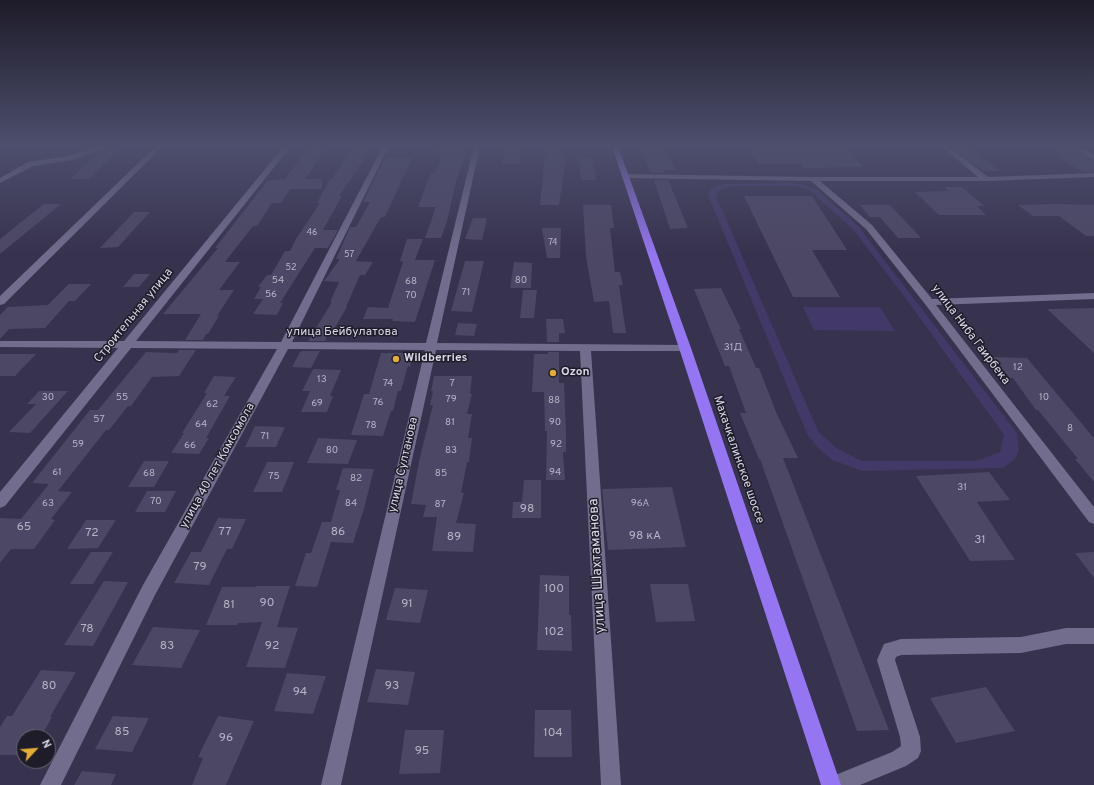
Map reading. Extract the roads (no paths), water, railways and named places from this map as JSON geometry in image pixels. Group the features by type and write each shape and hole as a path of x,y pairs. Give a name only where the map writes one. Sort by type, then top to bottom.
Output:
{"highway":[{"name":"Махачкалинское шоссе","path":"628,183 831,785"}],"street":[{"path":"0,302 122,183"},
{"name":"Строительная улица","path":"0,502 258,183"},
{"name":"улица 40 лет Комсомола","path":"50,785 149,590 285,345 367,183"},
{"name":"улица Султанова","path":"331,785 469,183"},
{"name":"улица Ниба Гаирбека","path":"817,183 869,227 929,302 1094,518"},
{"path":"929,302 1094,296"},
{"name":"улица Бейбулатова","path":"0,344 685,348"},
{"name":"улица Шахтаманова","path":"585,347 611,785"},
{"path":"836,785 900,759 911,751 910,737 886,660 890,650 901,647 1022,645 1066,636 1094,636"}],"place":[{"name":"Wildberries","path":"396,359"},
{"name":"Ozon","path":"553,373"}]}
